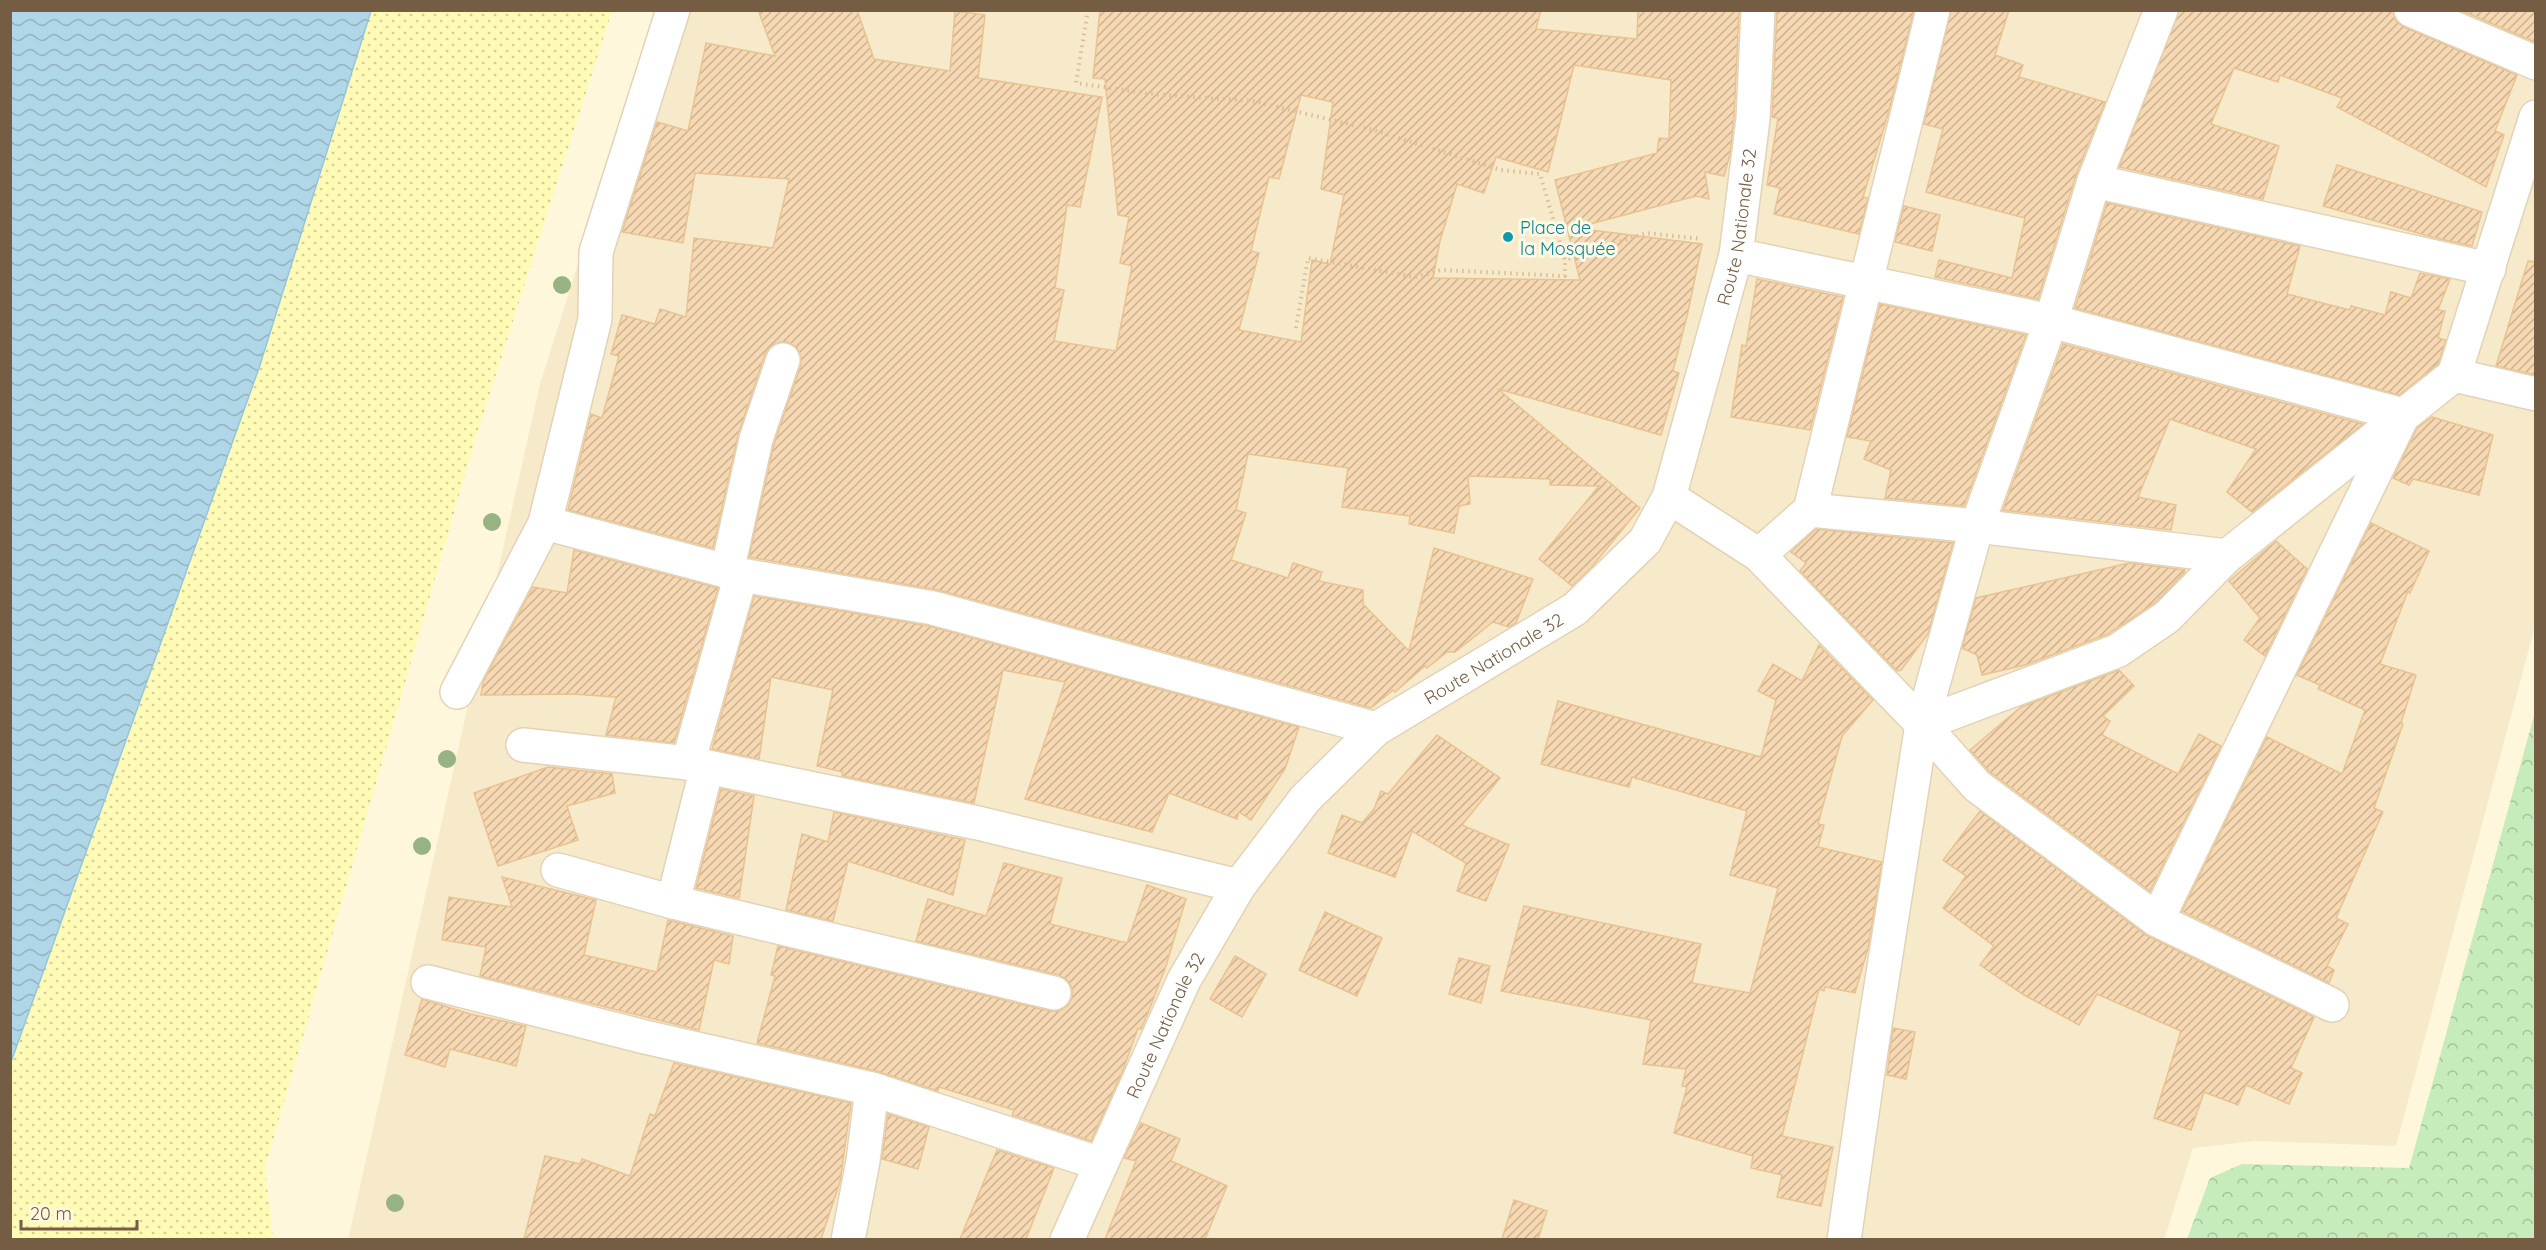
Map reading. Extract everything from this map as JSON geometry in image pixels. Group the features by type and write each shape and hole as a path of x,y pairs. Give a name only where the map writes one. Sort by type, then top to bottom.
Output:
{"street":[{"path":"457,692 545,523 596,319 596,252 673,10"},
{"name":"Route Nationale 32","path":"1067,1239 1184,980 1239,886 1305,799 1376,729 1575,609 1645,541 1669,497 1737,250 1753,119 1758,10"},
{"path":"1759,555 1810,510 1933,10"},
{"path":"1844,1239 1922,724 1977,526 2051,321 2094,181 2161,10"},
{"path":"2411,10 2535,63"},
{"path":"1922,724 2117,651 2168,617 2227,556 2454,375 2535,117"},
{"path":"2094,181 2488,269"},
{"path":"1737,250 1865,282 2051,321 2403,415"},
{"path":"673,902 734,573 756,440 783,360"},
{"path":"2454,375 2535,394"},
{"path":"2157,920 2403,415"},
{"path":"1669,497 1759,555 1922,724 1977,786 2157,920 2332,1005"},
{"path":"1810,510 1977,526 2227,556"},
{"path":"545,523 734,573 933,608 1376,729"},
{"path":"523,745 698,765 978,823 1239,886"},
{"path":"558,870 673,902 1054,993"},
{"path":"428,982 645,1037 872,1089 1101,1164"},
{"path":"848,1239 863,1161 872,1089"}],"path":[{"path":"1088,10 1076,83 1151,94 1253,101 1374,130 1501,170 1540,174 1565,260 1565,276 1441,270 1415,277 1308,258 1296,328"},
{"path":"1565,260 1646,233 1737,250"}],"shaded area":[{"path":"658,11 2535,11 2535,626 2396,1146 2256,1141 2193,1148 2164,1240 348,1240 540,384"}],"green space":[{"path":"2535,712 2535,1239 2187,1239 2210,1178 2242,1164 2409,1168"}],"sand":[{"path":"371,11 612,11 475,440 265,1168 273,1239 11,1239 10,1062 259,368"}],"water":[{"path":"11,10 371,11 259,368 11,1062"}],"building":[{"path":"758,10 857,10 874,59 950,71 955,11 985,15 978,78 1102,97 1080,207 1067,205 1055,288 1064,290 1054,341 1116,351 1132,266 1120,263 1129,217 1118,215 1105,79 1093,78 1100,10 1541,10 1536,29 1637,39 1638,10 1739,10 1730,154 1724,176 1705,172 1709,199 1696,196 1575,228 1702,244 1673,371 1679,373 1661,435 1498,389 1640,508 1590,569 1572,586 1539,559 1599,486 1550,485 1550,479 1468,476 1470,504 1459,506 1454,533 1409,524 1410,516 1342,507 1348,468 1248,454 1236,510 1246,513 1231,560 1288,578 1293,563 1322,572 1319,581 1363,590 1363,604 1409,651 1434,548 1533,579 1516,623 1509,627 1493,622 1455,652 1447,652 1427,668 1425,666 1395,692 1393,690 1371,708 938,590 749,557 774,444 801,365 801,357 797,348 788,342 780,342 771,346 765,354 738,435 713,548 568,510 591,414 602,418 619,356 611,354 622,315 655,324 660,309 686,317 694,238 773,248 789,179 695,173 683,243 622,232 657,122 688,131 706,43 775,56","holes":["1574,65 1671,80 1669,139 1659,138 1657,153 1555,180 1580,280 1433,278 1440,241 1457,184 1484,193 1496,157 1548,172","1301,95 1333,102 1321,189 1344,195 1330,264 1312,260 1301,342 1239,330 1259,253 1251,251 1269,177 1279,179"]},
{"path":"1777,10 1914,10 1888,114 1863,197 1868,198 1859,234 1774,214 1780,188 1767,185 1778,118 1772,117"},
{"path":"1951,10 2009,10 1995,55 2023,65 2019,77 2105,102 2076,175 2038,299 1935,277 1939,260 2012,278 2025,218 1926,192 1943,129 1924,124"},
{"path":"2179,10 2393,10 2396,21 2404,27 2517,75 2495,131 2504,135 2486,187 2337,107 2342,98 2280,75 2278,82 2234,68 2211,124 2279,146 2263,199 2119,167"},
{"path":"2460,10 2535,10 2535,42"},
{"path":"2337,165 2482,212 2472,246 2323,206"},
{"path":"2107,203 2300,246 2287,294 2350,310 2351,306 2385,315 2391,292 2411,298 2420,273 2450,279 2438,310 2445,311 2438,338 2446,340 2438,364 2399,395 2075,308"},
{"path":"1904,206 1940,215 1932,251 1895,242"},
{"path":"2528,261 2535,262 2535,375 2496,366"},
{"path":"1757,279 1843,297 1810,430 1731,417 1742,345 1746,346"},
{"path":"1880,304 2026,335 1964,506 1885,498 1891,470 1864,459 1871,441 1847,437"},
{"path":"2063,344 2363,424 2252,512 2227,492 2256,449 2170,419 2138,497 2176,505 2171,530 2003,510"},
{"path":"2432,417 2493,435 2479,495 2413,479 2409,485 2393,478 2417,428"},
{"path":"2371,523 2429,551 2410,593 2408,591 2380,664 2416,675 2401,723 2403,724 2374,808 2383,812 2336,918 2348,924 2327,966 2334,970 2329,983 2182,911 2267,737 2342,774 2365,710 2318,689 2320,685 2297,675"},
{"path":"1816,529 1953,543 1928,634 1901,670 1897,671 1800,571 1806,563 1791,552"},
{"path":"2276,541 2307,569 2265,656 2244,640 2260,618 2229,581"},
{"path":"574,550 718,588 674,743 606,735 616,697 572,694 481,695 483,682 533,587 567,593"},
{"path":"2129,563 2185,570 2155,603 2108,634 2025,665 1982,675 1977,655 1962,648 1976,598"},
{"path":"754,596 929,626 1299,727 1285,769 1251,820 1239,812 1237,819 1169,793 1152,832 1025,799 1065,682 1003,670 974,803 842,776 843,772 817,766 833,690 771,677 759,759 712,749"},
{"path":"1819,645 1873,700 1842,736 1818,824 1824,825 1818,847 1882,862 1868,948 1855,993 1825,987 1824,991 1819,989 1782,1136 1833,1147 1821,1206 1777,1197 1782,1175 1751,1168 1753,1156 1674,1133 1687,1087 1682,1086 1686,1069 1643,1064 1651,1020 1501,991 1524,906 1701,944 1692,983 1750,993 1778,888 1730,875 1747,811 1632,777 1629,787 1541,764 1558,701 1761,757 1776,700 1758,691 1773,664 1802,681"},
{"path":"2119,670 2134,686 2103,716 2110,721 2102,735 2178,774 2199,734 2221,746 2150,891 1990,772 1970,750 2021,707"},
{"path":"1437,735 1500,778 1462,825 1509,845 1486,901 1457,891 1466,863 1412,831 1395,877 1328,853 1342,815 1362,823 1374,809 1381,791 1388,794"},
{"path":"548,767 612,774 615,793 567,806 578,840 498,866 474,793"},
{"path":"721,789 754,796 739,898 696,888"},
{"path":"1980,811 2146,935 2314,1017 2291,1068 2302,1073 2289,1104 2246,1085 2238,1105 2204,1092 2191,1130 2154,1118 2181,1031 2097,994 2079,1025 2024,995 1980,965 1994,946 1943,908 1966,876 1943,860"},
{"path":"834,812 965,840 953,895 848,861 833,921 786,910 802,834 828,842"},
{"path":"1004,863 1062,878 1050,924 1127,943 1147,885 1186,899 1166,966 1148,1013 1141,1029 1138,1028 1123,1070 1091,1141 1012,1115 1014,1110 939,1087 938,1091 876,1071 757,1043 775,976 771,975 778,946 1050,1011 1059,1011 1067,1006 1072,998 1072,988 1067,980 1059,975 916,941 928,899 986,916"},
{"path":"502,877 596,900 584,955 657,972 668,920 733,936 729,964 714,960 699,1030 480,976 486,947 442,940 449,897 512,907"},
{"path":"1325,912 1382,938 1357,996 1299,970"},
{"path":"1235,956 1266,974 1242,1017 1210,999"},
{"path":"1459,958 1490,966 1481,1003 1449,994"},
{"path":"422,999 470,1014 526,1026 516,1066 450,1049 445,1067 405,1055"},
{"path":"1893,1028 1915,1032 1906,1079 1887,1075"},
{"path":"674,1063 851,1103 840,1182 821,1239 524,1239 545,1156 580,1164 582,1159 630,1176 650,1114 655,1116"},
{"path":"888,1114 929,1127 918,1169 882,1159"},
{"path":"1141,1123 1180,1139 1171,1161 1227,1186 1205,1239 1105,1239 1136,1161 1124,1158"},
{"path":"997,1150 1054,1168 1026,1239 960,1239"},
{"path":"1514,1200 1547,1211 1538,1239 1502,1239"}],"place":[{"name":"Place de la Mosquée","path":"1508,237"}]}
